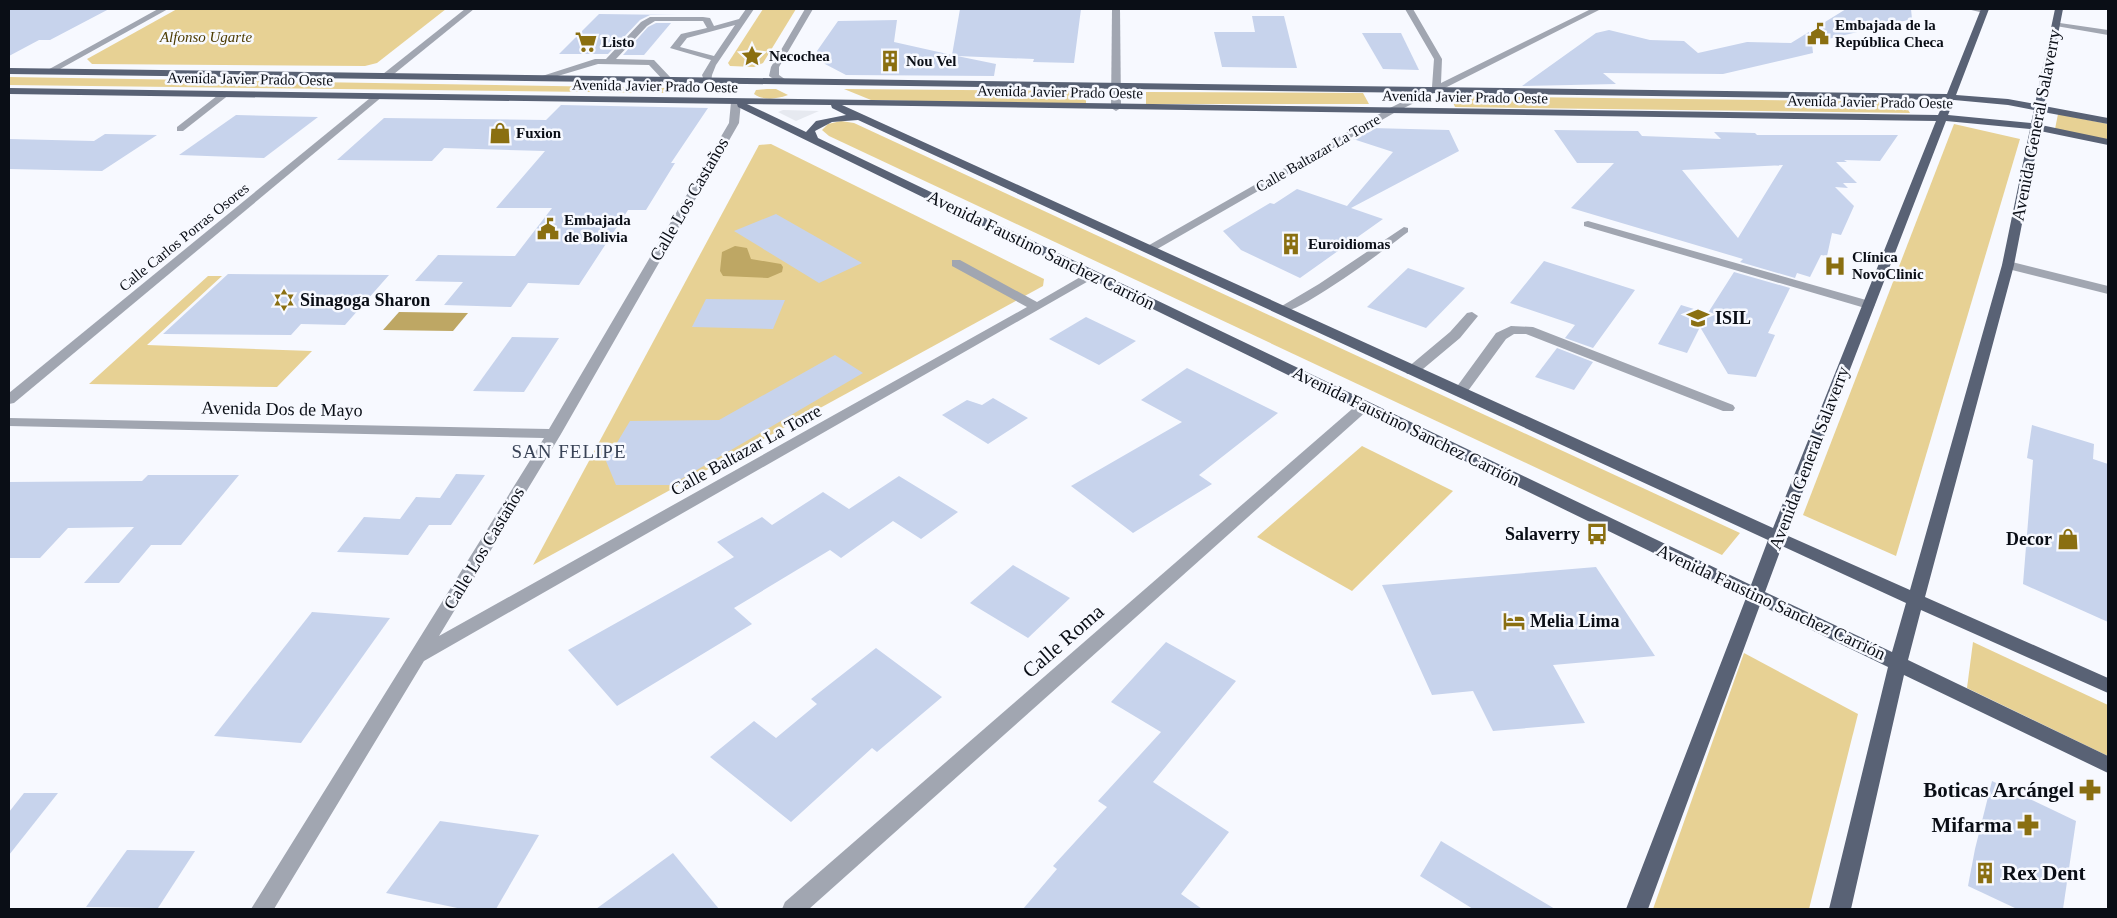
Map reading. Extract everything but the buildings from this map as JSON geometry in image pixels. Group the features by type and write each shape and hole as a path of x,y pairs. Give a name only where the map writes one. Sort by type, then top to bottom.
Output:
{"main road":[{"name":"Avenida General Salaverry","path":"1840,909 1898,662 2008,265 2059,9"},
{"name":"Avenida General Salaverry","path":"1637,909 1777,538 1985,10"},
{"name":"Avenida Javier Prado Oeste","path":"9,71 1951,97 2039,107 2108,121"},
{"name":"Avenida Faustino Sanchez Carrión","path":"708,81 719,92 736,102 2108,765"},
{"path":"784,82 1777,538 2108,686"},
{"name":"Avenida Javier Prado Oeste","path":"9,91 1116,108 1944,118 1997,121 2108,142"},
{"path":"813,139 810,131 820,123 841,118 864,120"}],"street":[{"path":"48,72 164,9"},
{"path":"386,76 470,9"},
{"path":"708,81 707,75 750,9"},
{"path":"784,82 774,76 775,67 809,9"},
{"path":"1116,9 1116,108"},
{"path":"1408,9 1438,60 1436,91"},
{"name":"Calle Baltazar La Torre","path":"1148,250 1392,111 1436,91 1597,9"},
{"path":"1971,9 1985,10"},
{"path":"608,62 644,24 653,18 703,19 707,20 712,29"},
{"path":"663,55 684,36 742,21"},
{"path":"2056,24 2108,33"},
{"path":"541,78 598,62 663,55 717,59"},
{"path":"663,55 668,80"},
{"path":"180,129 224,94"},
{"name":"Calle Carlos Porras Osores","path":"9,400 378,96"},
{"name":"Calle Los Castaños","path":"262,909 554,434 734,123 736,102"},
{"path":"1588,224 1870,305"},
{"path":"1281,310 1323,286 1404,230"},
{"path":"956,263 1037,307"},
{"path":"2008,265 2108,290"},
{"name":"Calle Baltazar La Torre","path":"417,656 1093,275"},
{"path":"1412,370 1455,335 1472,316"},
{"path":"1460,392 1501,336 1511,330 1528,330 1728,408"},
{"name":"Calle Roma","path":"793,909 1364,406"},
{"name":"Avenida Dos de Mayo","path":"9,422 554,434"}],"shaded area":[{"path":"783,110 819,111 796,121 778,112"},
{"path":"735,246 747,248 751,259 781,264 783,267 782,272 768,278 723,276 720,271 722,252"},
{"path":"399,312 468,313 453,331 383,330"}],"green space":[{"name":"Alfonso Ugarte","path":"177,9 446,9 377,63 365,66 92,64 87,59"},
{"path":"763,9 796,9 763,63 754,67 730,66 728,63"},
{"path":"9,77 672,88 671,93 9,85"},
{"path":"776,89 788,95 771,99 762,98 754,94 756,90"},
{"path":"844,89 1086,91 1086,105 871,100"},
{"path":"1146,92 1363,93 1369,104 1146,104"},
{"path":"1450,96 1903,102 1910,113 1455,107"},
{"path":"2058,114 2108,124 2108,140 2055,129"},
{"path":"841,121 854,123 1740,533 1722,555 829,136 822,130 828,124"},
{"path":"1954,124 2020,139 1896,556 1803,515"},
{"path":"771,144 1044,279 1043,286 533,565 759,145"},
{"path":"208,276 222,276 147,345 312,351 277,387 89,384"},
{"path":"1362,446 1453,491 1352,591 1257,537"},
{"path":"1973,642 2108,705 2108,756 1967,688"},
{"path":"1744,653 1858,714 1809,909 1653,909"}],"place":[{"name":"Embajada de la República Checa","path":"1818,34"},
{"name":"Listo","path":"586,42"},
{"name":"Necochea","path":"752,56"},
{"name":"Nou Vel","path":"890,61"},
{"name":"Fuxion","path":"500,133"},
{"name":"Embajada de Bolivia","path":"548,229"},
{"name":"Euroidiomas","path":"1291,244"},
{"name":"Clínica NovoClinic","path":"1835,266"},
{"name":"Sinagoga Sharon","path":"284,300"},
{"name":"ISIL","path":"1698,318"},
{"name":"Salaverry","path":"1597,534"},
{"name":"Decor","path":"2068,539"},
{"name":"Melia Lima","path":"1514,621"},
{"name":"Boticas Arcángel","path":"2090,790"},
{"name":"Mifarma","path":"2028,825"},
{"name":"Rex Dent","path":"1985,873"}],"district":[{"name":"SAN FELIPE","path":"569,451"}]}
